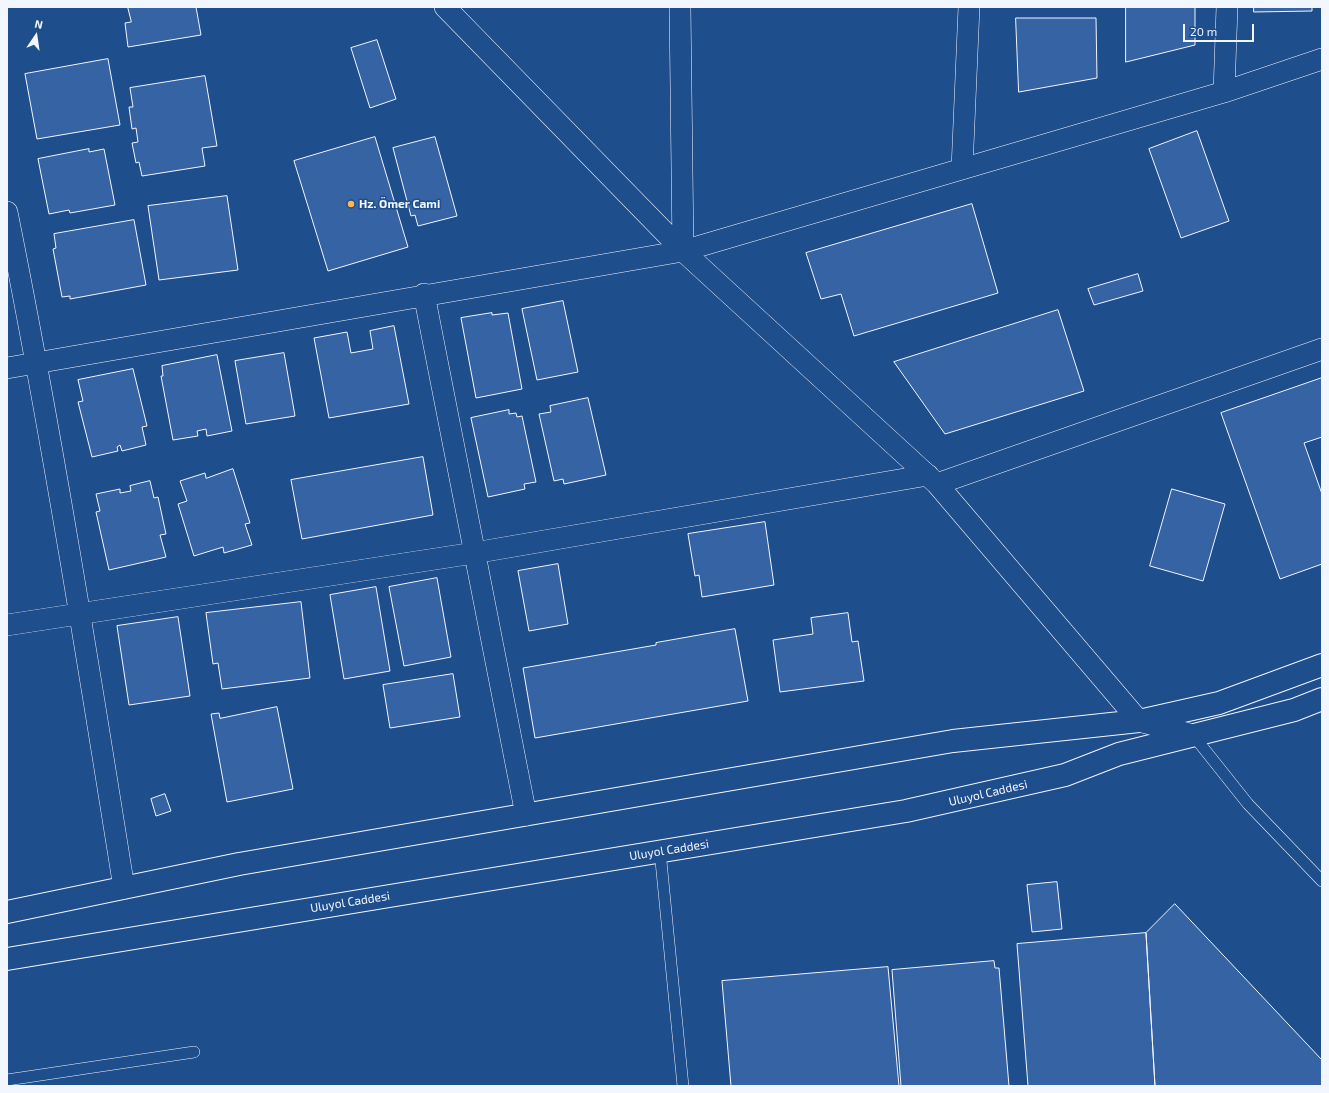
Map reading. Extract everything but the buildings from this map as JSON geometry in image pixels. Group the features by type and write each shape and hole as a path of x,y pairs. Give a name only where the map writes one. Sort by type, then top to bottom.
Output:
{"main road":[{"path":"7,912 238,864 953,741 1139,721 1219,703 1322,665"},
{"name":"Uluyol Caddesi","path":"7,959 660,851 906,812 1065,775 1119,754 1294,710 1322,699"}],"street":[{"path":"445,7 683,251 933,480 1139,721 1193,735"},
{"path":"680,7 683,251"},
{"path":"962,169 969,7"},
{"path":"1224,92 1227,7"},
{"path":"7,368 424,294 683,251 1321,64"},
{"path":"7,212 37,362 81,613 124,888"},
{"path":"424,294 526,815"},
{"path":"7,625 933,480 1322,349"}],"lane":[{"path":"1193,735 1248,804 1322,881"},
{"path":"660,851 683,1086"},
{"path":"7,1080 194,1052"}],"place":[{"name":"Hz. Ömer Cami","path":"351,204"}]}
